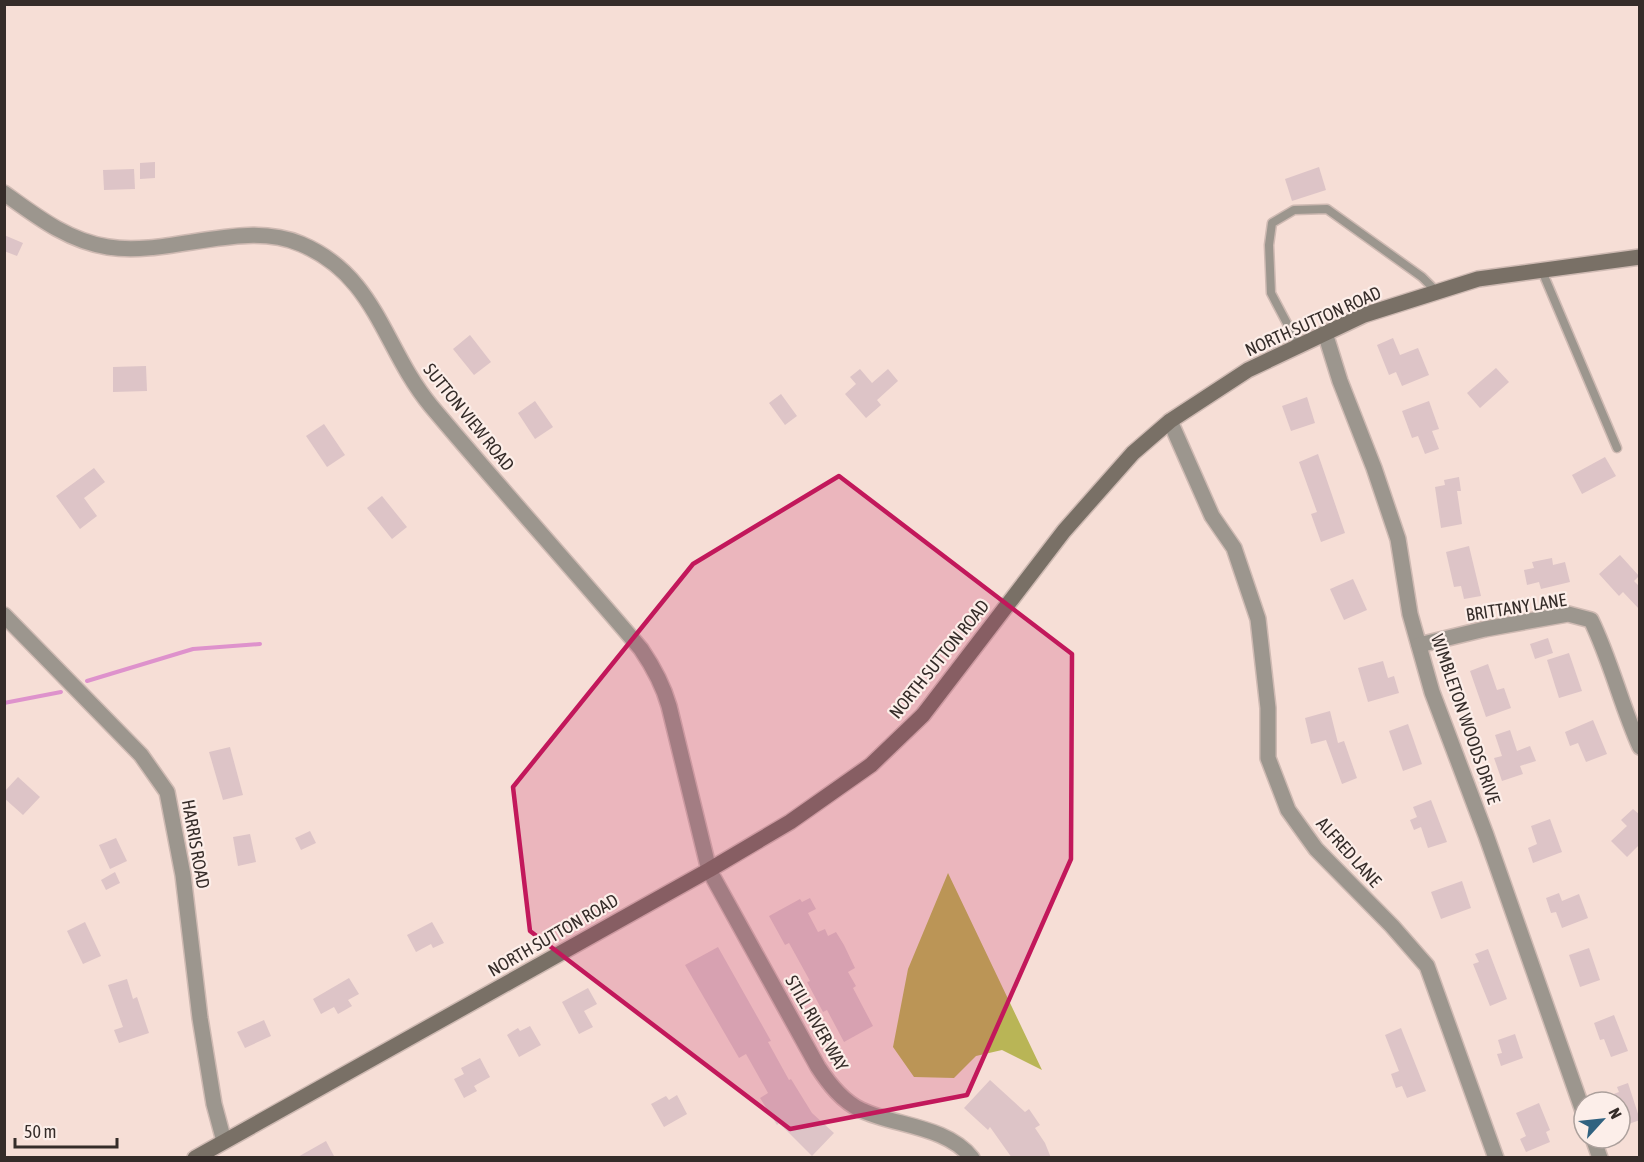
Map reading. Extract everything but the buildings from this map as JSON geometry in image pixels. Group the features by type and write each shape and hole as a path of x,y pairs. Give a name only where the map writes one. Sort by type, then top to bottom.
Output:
{"main road":[{"name":"NORTH SUTTON ROAD","path":"195,1158 709,870 790,822 871,765 923,715 1064,531 1133,453 1170,421 1248,370 1364,315 1478,279 1640,257"}],"street":[{"name":"SUTTON VIEW ROAD","path":"4,193 60,231 100,246 135,248 266,236 298,243 318,252 349,276 371,306 404,367 420,391 641,649 654,668 663,685 669,706 709,870"},
{"name":"WIMBLETON WOODS DRIVE","path":"1326,333 1340,381 1374,468 1398,539 1410,614 1432,692 1486,835 1576,1090"},
{"name":"ALFRED LANE","path":"1170,421 1212,516 1234,548 1258,619 1268,708 1268,758 1288,810 1316,849 1392,926 1427,966 1496,1158"},
{"name":"BRITTANY LANE","path":"1419,645 1485,629 1568,614 1591,620 1604,647 1632,731 1640,747"},
{"name":"HARRIS ROAD","path":"4,615 141,755 167,792 183,875 214,1104 224,1141"},
{"name":"STILL RIVER WAY","path":"709,870 833,1090 860,1110 939,1135 967,1152 972,1158"}],"lane":[{"path":"1299,346 1271,293 1269,245 1272,223 1294,210 1327,209 1422,277 1437,292"},
{"path":"1542,271 1617,448"}],"highlighted area":[{"path":"839,476 1072,654 1071,859 967,1095 790,1129 530,931 513,787 693,564"}],"shaded area":[{"path":"948,873 1042,1070 1002,1050 976,1056 954,1078 914,1077 893,1047 908,969"}],"waterway":[{"path":"87,681 193,649 260,644"},
{"path":"4,703 61,692"}]}
